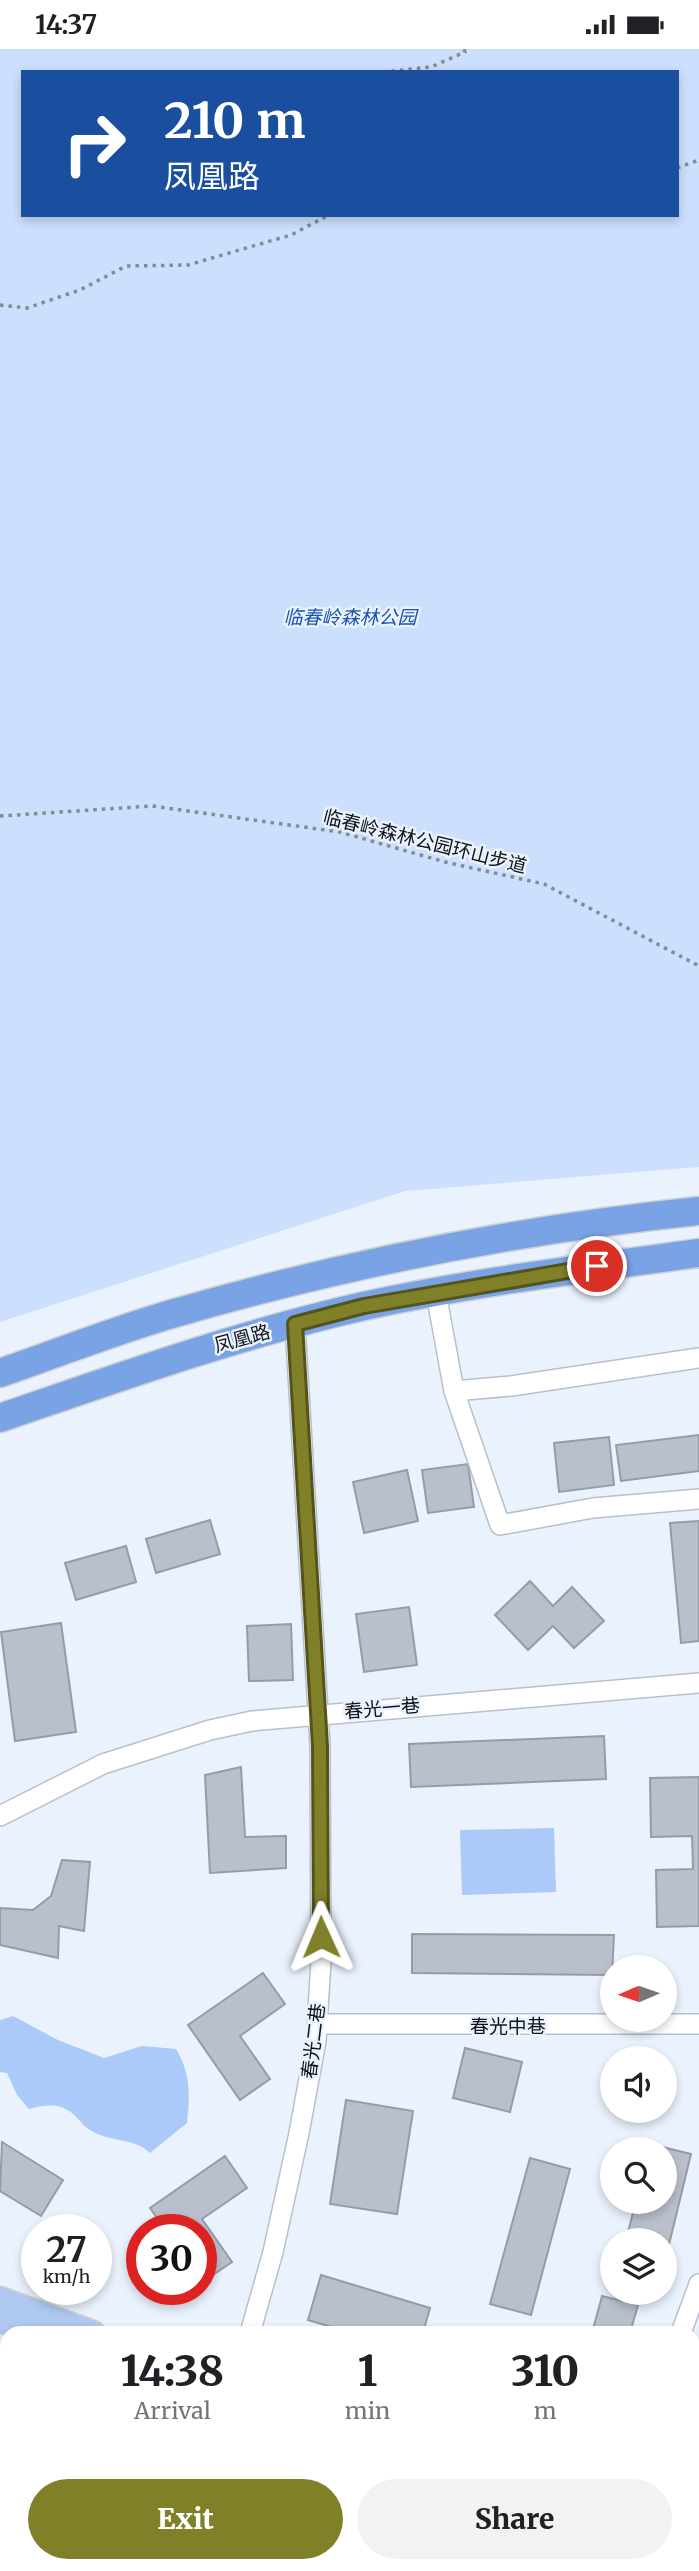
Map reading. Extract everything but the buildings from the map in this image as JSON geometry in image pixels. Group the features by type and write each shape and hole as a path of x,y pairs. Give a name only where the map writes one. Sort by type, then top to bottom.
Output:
{"highway":[{"name":"凤凰路","path":"0,1373 174,1313 387,1261 600,1221 699,1211"},
{"name":"凤凰路","path":"0,1417 214,1345 364,1306 546,1273 699,1253"}],"main road":[{"path":"0,2298 74,2326"}],"street":[{"path":"436,1293 454,1391 500,1525 593,1508 699,1499"},
{"name":"春光二巷","path":"252,2326 273,2252 299,2133 317,2024 321,1961 318,1713 295,1324"},
{"path":"454,1391 511,1386 699,1358"},
{"name":"春光一巷","path":"0,1816 103,1764 252,1721 318,1713 699,1683"},
{"name":"春光中巷","path":"317,2024 476,2027 699,2024"},
{"path":"684,2326 699,2284"}],"path":[{"path":"402,70 431,67 465,52 464,49"},
{"path":"679,167 699,160"},
{"path":"0,306 27,308 80,290 126,266 188,265 291,235 324,217"},
{"name":"临春岭森林公园环山步道","path":"0,816 152,806 340,832 444,862 544,884 628,925 699,966"}],"green space":[{"name":"临春岭森林公园","path":"0,49 699,49 699,1167 405,1191 0,1322"}],"shaded area":[{"path":"554,1828 556,1892 462,1895 460,1830"},
{"path":"13,2016 58,2040 104,2058 142,2046 176,2049 188,2085 187,2123 150,2153 137,2144 98,2134 61,2107 29,2109 17,2095 7,2073 0,2072 0,2020"}],"route":[{"path":"321,1937 320,1746 295,1324 364,1306 597,1266"}]}
